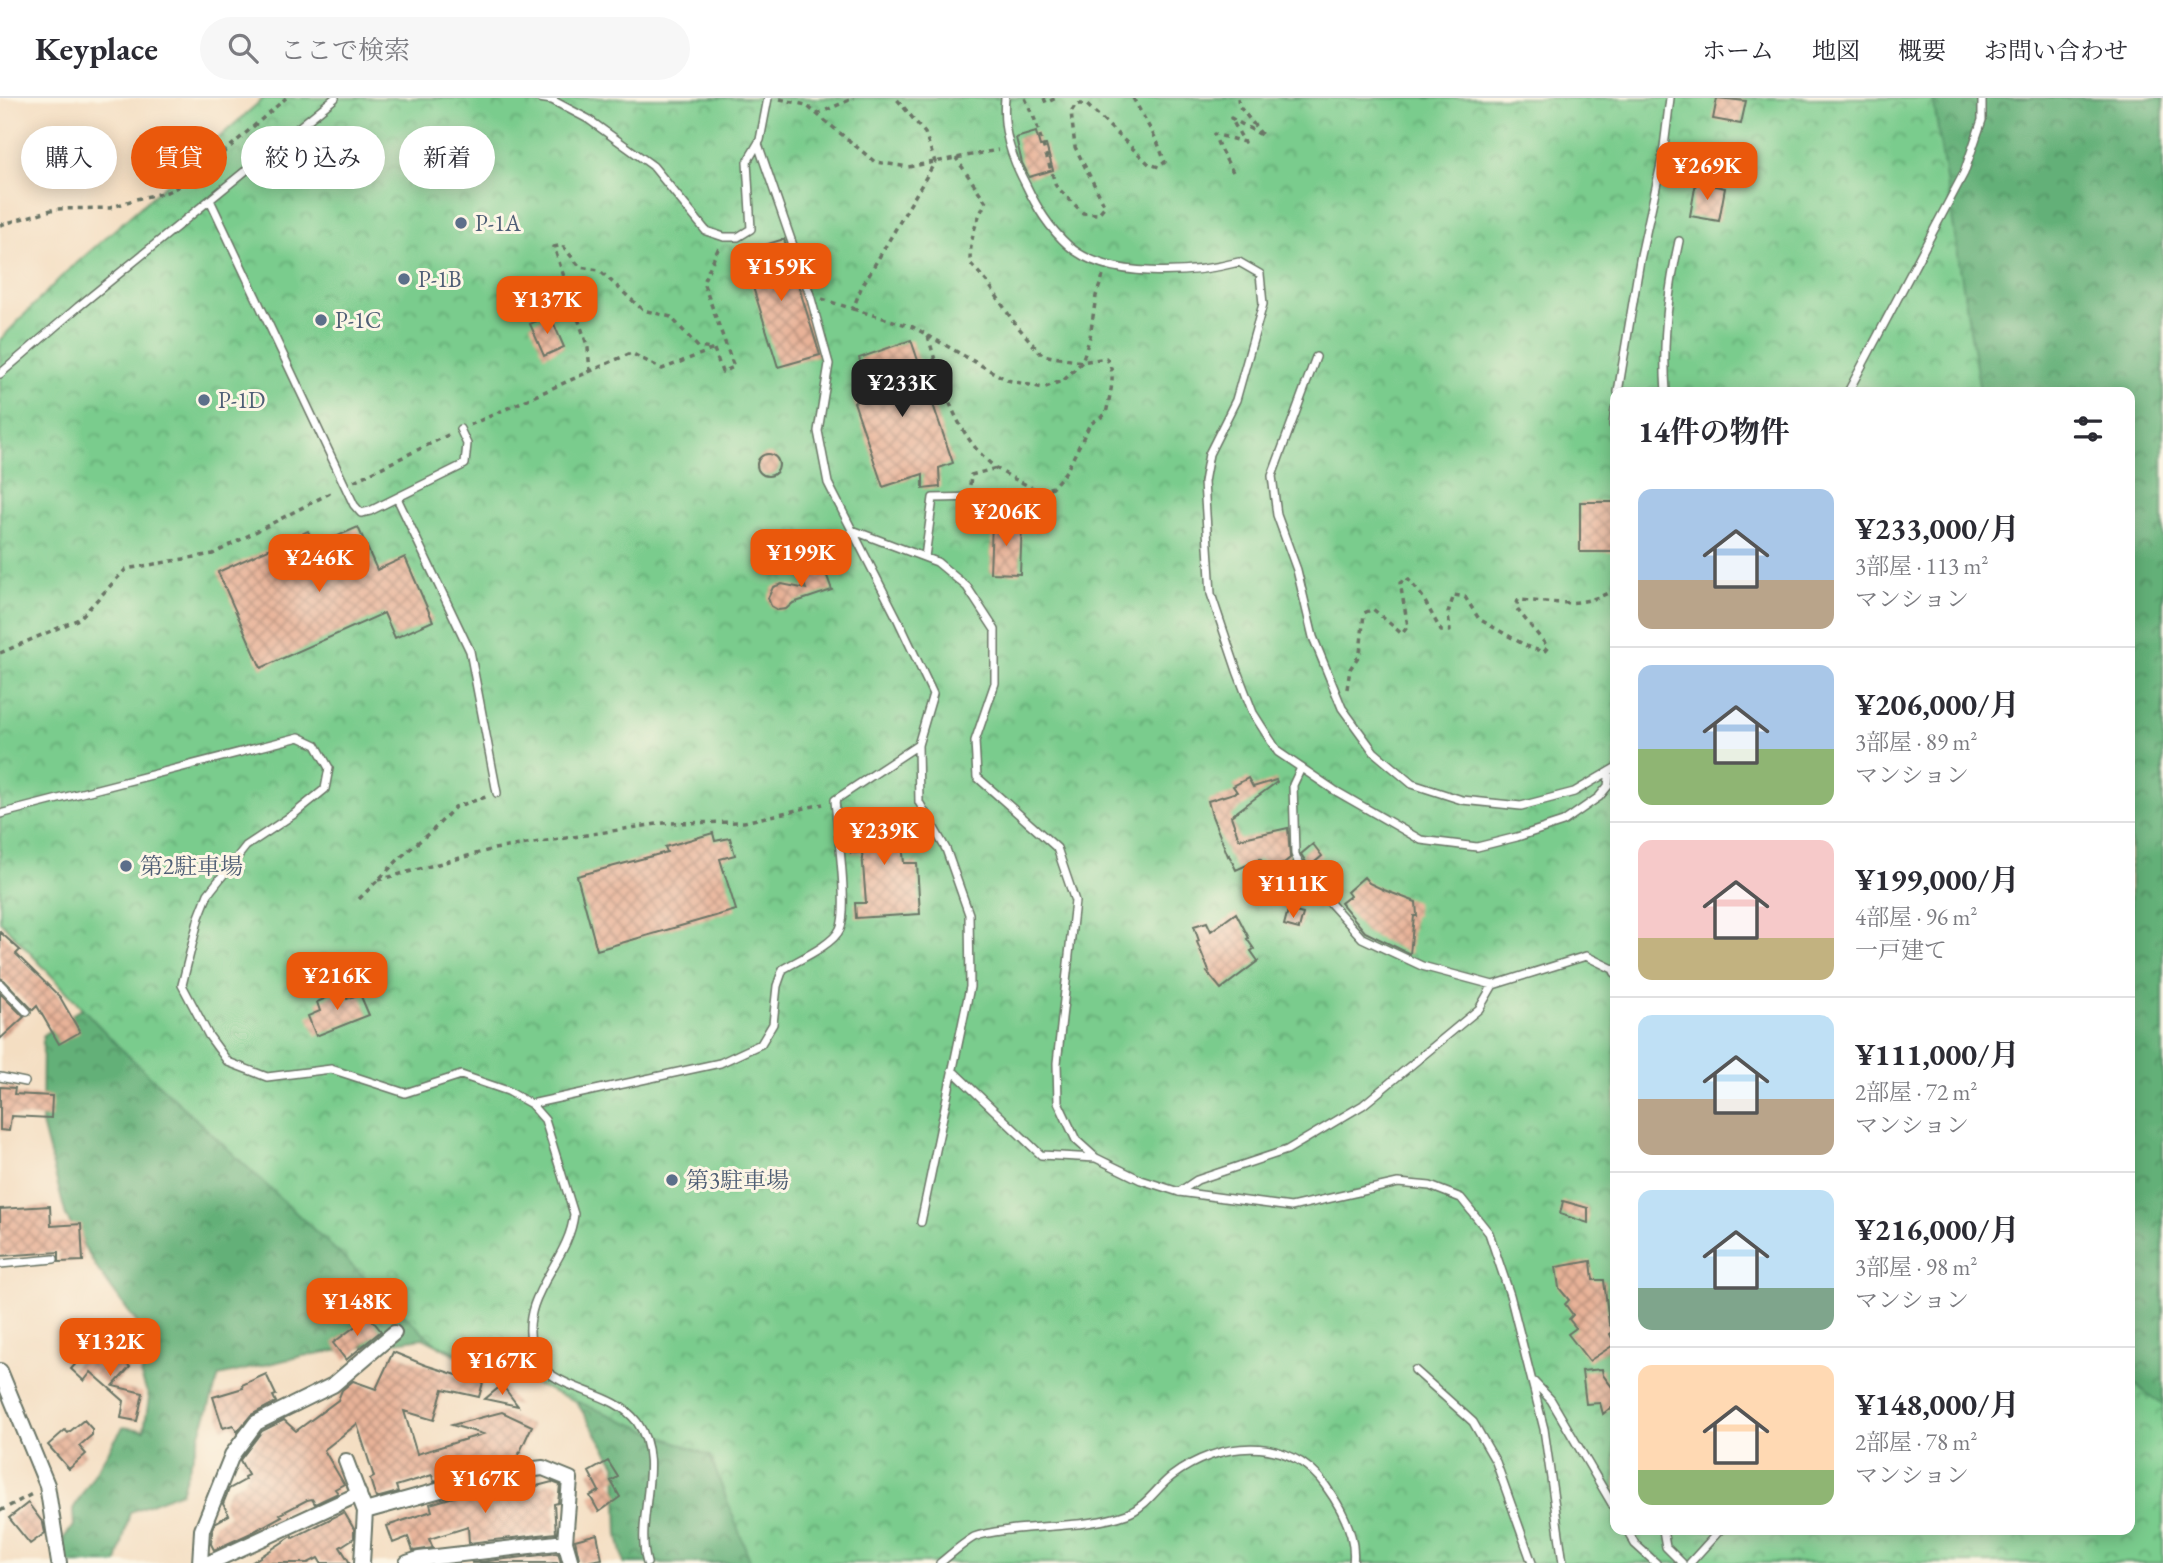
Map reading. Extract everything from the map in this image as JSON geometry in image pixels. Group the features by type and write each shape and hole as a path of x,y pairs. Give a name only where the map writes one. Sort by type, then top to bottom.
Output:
{"street":[{"path":"200,1563 202,1530 232,1455 256,1423 333,1385 394,1333"},
{"path":"0,1371 47,1485 59,1563"},
{"path":"346,1461 365,1511 362,1563"},
{"path":"365,1511 502,1473 543,1468 570,1479 565,1542 571,1563"},
{"path":"209,1563 359,1494"},
{"path":"407,1563 419,1559 487,1557 565,1542"}],"lane":[{"path":"0,374 335,98"},
{"path":"540,98 552,100 588,119 653,166 706,231 724,237 738,237 751,229 747,162 758,144 768,98"},
{"path":"1005,98 1003,120 1014,163 1041,215 1070,247 1107,266 1160,271 1213,269 1239,262 1260,274 1263,304 1236,400 1209,454 1204,482 1211,594 1253,713 1278,752 1334,790 1421,840 1477,846 1517,838 1563,822 1599,797 1608,786 1610,778"},
{"path":"1619,387 1670,98"},
{"path":"1851,387 1964,173 1982,120 1982,98"},
{"path":"758,144 810,295 829,364 818,430 828,483 933,694 918,745 919,802 946,849 969,914 970,987 922,1222"},
{"path":"209,200 354,505 361,513 464,464 467,444 460,429"},
{"path":"1666,387 1664,358 1671,278 1679,241"},
{"path":"1316,357 1272,475 1277,515 1297,570 1313,637 1342,708 1374,752 1412,784 1462,800 1521,807 1574,792 1610,770"},
{"path":"925,557 933,498 981,497"},
{"path":"397,498 470,651 497,793"},
{"path":"852,530 937,562 967,587 995,630 995,683 975,741 977,777 1057,849 1075,901 1057,1063 1058,1102 1076,1140 1096,1158 1141,1180 1179,1192 1291,1207 1398,1183 1430,1186 1461,1198 1489,1233 1510,1295 1544,1429 1563,1563"},
{"path":"0,814 299,737 316,746 329,768 325,789 294,814 246,846 208,894 199,917 182,985 209,1036 228,1062 267,1077 331,1069 405,1093 461,1075 508,1091 531,1104 545,1120 574,1214 573,1228 546,1276 529,1316 530,1338 536,1364 561,1382 612,1401 636,1422 650,1454 643,1534 647,1563"},
{"path":"531,1104 720,1063 761,1044 773,1024 777,986 783,969 822,947 840,931 844,909 835,800 918,745"},
{"path":"1301,768 1293,785 1295,854 1302,872 1362,938 1422,966 1493,985 1586,957 1610,969"},
{"path":"0,984 27,1012"},
{"path":"1179,1192 1197,1180 1287,1150 1363,1105 1479,1009 1493,985"},
{"path":"952,1070 1041,1155 1096,1158"},
{"path":"0,1077 25,1082"},
{"path":"0,1264 54,1259"},
{"path":"1415,1370 1473,1422 1496,1462 1532,1563"},
{"path":"1533,1382 1551,1400 1610,1500"},
{"path":"940,1563 976,1536 1101,1521 1131,1513 1172,1476 1202,1459 1240,1447 1277,1450 1316,1473 1342,1508 1355,1552 1353,1563"},
{"path":"1630,1535 1635,1544 1656,1563"},
{"path":"1664,1535 1665,1546 1682,1563"},
{"path":"1690,1563 1715,1535"}],"path":[{"path":"0,225 55,209 110,208 136,198 167,192 192,180 286,98"},
{"path":"778,98 806,105 876,162 908,167 1011,148"},
{"path":"817,114 854,98"},
{"path":"853,309 861,288 935,162 925,133 896,98"},
{"path":"1025,98 1035,120 1056,186 1083,213 1098,214 1105,206 1075,147 1071,112 1076,104 1086,104 1149,164 1159,167 1165,162 1157,141 1133,98"},
{"path":"1044,98 1046,103 1056,98"},
{"path":"1233,172 1214,134 1244,142 1231,118 1264,136 1239,106 1238,98"},
{"path":"928,336 943,387 968,440 997,468 1039,491 1053,487 1090,424 1106,414 1113,374 1111,363 1107,358 1082,362 1042,355 1013,321 988,283 970,263 970,242 977,218 986,202 956,158"},
{"path":"714,349 722,372 734,367 703,282 724,237"},
{"path":"590,372 588,348 554,247 562,245 580,267 599,270 643,310 671,317 698,348 714,349"},
{"path":"810,295 914,327 1007,380 1043,388 1064,380 1082,362 1090,337 1096,296 1107,266"},
{"path":"0,653 79,619 126,569 213,554 460,429 631,353 662,369 714,349"},
{"path":"969,497 971,475 997,468"},
{"path":"1342,708 1350,669 1360,654 1364,613 1373,609 1402,634 1408,626 1400,583 1407,578 1422,596 1441,631 1450,631 1448,613 1454,595 1465,597 1479,619 1528,647 1544,652 1548,647 1516,608 1518,600 1566,604 1598,599 1610,592"},
{"path":"359,899 456,807 497,793"},
{"path":"378,880 494,849 664,823 744,822 835,800"},
{"path":"0,1511 47,1485"}],"green space":[{"path":"264,98 1933,98 1979,387 1610,387 1610,1535 2135,1535 2135,1385 2163,1405 2163,1563 751,1563 710,1456 437,1344 118,1046 0,921 0,340 61,277 161,189 227,189 227,131"},
{"path":"1773,98 2163,98 2163,1563 2135,1535 2135,387 1689,387"},
{"path":"112,987 908,1563 624,1563 618,1535 616,1466 568,1388 486,1370 423,1338 302,1356 219,1376 181,1492 130,1512 117,1563 63,1563 59,1543 74,1526 73,1509 123,1427 144,1430 149,1398 141,1376 150,1341 98,1270 66,1216 42,1124 43,1035"}],"building":[{"path":"1717,98 1746,101 1741,124 1713,119"},
{"path":"1036,132 1040,146 1046,145 1053,170 1029,177 1022,163 1016,138"},
{"path":"1696,182 1725,188 1719,221 1690,216"},
{"path":"784,239 820,355 778,367 742,252"},
{"path":"550,315 564,347 544,356 530,324"},
{"path":"911,340 953,463 939,468 940,487 923,489 923,474 883,487 854,402 872,396 859,358"},
{"path":"768,454 776,457 779,465 776,473 768,476 760,473 757,465 760,457"},
{"path":"1580,502 1610,502 1610,552 1580,552"},
{"path":"992,522 1022,523 1020,574 990,573"},
{"path":"358,527 377,570 405,557 433,621 395,638 384,613 261,668 218,572 308,531 315,546"},
{"path":"823,565 832,590 793,603 786,609 778,610 771,606 768,598 773,587 782,584 806,589 800,573"},
{"path":"1248,778 1253,787 1276,780 1277,782 1231,816 1239,839 1288,828 1290,858 1272,873 1260,859 1236,870 1228,856 1208,801 1237,792 1233,786"},
{"path":"899,812 904,863 917,863 920,914 856,918 855,903 866,903 862,852 851,853 848,816"},
{"path":"713,833 715,841 730,838 735,855 720,859 736,910 597,950 577,876 667,852 665,847"},
{"path":"1313,844 1322,856 1309,867 1301,854"},
{"path":"1364,877 1369,883 1416,902 1417,916 1414,916 1410,954 1365,932 1341,903 1350,896 1347,892"},
{"path":"1288,910 1303,914 1299,929 1284,925"},
{"path":"1236,913 1254,949 1251,951 1258,961 1221,989 1207,972 1209,971 1197,942 1199,941 1194,926 1207,922 1211,931"},
{"path":"0,932 20,950 16,954 60,997 80,1032 59,1044 37,1006 33,1010 0,978"},
{"path":"344,990 347,999 360,994 369,1015 316,1036 308,1016 320,1011 317,1002"},
{"path":"0,993 24,1017 0,1039"},
{"path":"0,1087 15,1088 14,1094 52,1096 51,1118 11,1116 9,1131 0,1130"},
{"path":"1563,1201 1588,1208 1588,1223 1560,1214"},
{"path":"50,1206 51,1226 81,1224 83,1261 59,1262 59,1252 0,1256 0,1209"},
{"path":"1591,1261 1593,1280 1604,1280 1610,1347 1589,1361 1568,1334 1576,1328 1569,1319 1573,1315 1565,1304 1569,1300 1559,1288 1556,1267"},
{"path":"369,1316 381,1331 346,1360 333,1343"},
{"path":"105,1344 130,1367 113,1386 143,1393 137,1421 121,1418 124,1401 91,1372 84,1381 71,1369 89,1349 95,1355"},
{"path":"393,1352 460,1376 461,1374 484,1379 479,1397 443,1389 434,1420 404,1411 417,1454 483,1434 452,1425 502,1412 532,1426 518,1456 520,1461 434,1482 432,1475 396,1486 398,1492 376,1498 370,1479 374,1477 357,1424 324,1450 344,1484 335,1489 338,1493 315,1504 312,1499 307,1500 251,1533 214,1550 211,1544 212,1532 215,1523 229,1515 223,1504 229,1489 245,1480 244,1477 248,1475 240,1460 262,1431 284,1420 296,1431 338,1400 342,1390 353,1381 376,1389"},
{"path":"1602,1369 1610,1384 1610,1408 1603,1414 1600,1403 1586,1404 1582,1371"},
{"path":"266,1374 276,1395 273,1396 276,1402 251,1415 237,1432 233,1425 223,1428 213,1397 243,1388 242,1385"},
{"path":"502,1385 518,1406 485,1399"},
{"path":"84,1420 92,1429 92,1435 79,1446 86,1454 69,1469 48,1445 65,1430 68,1433"},
{"path":"608,1461 618,1477 611,1481 620,1497 599,1512 590,1496 599,1491 589,1472"},
{"path":"527,1480 529,1488 552,1482 560,1485 558,1503 554,1504 556,1533 469,1543 468,1527 429,1539 433,1548 413,1551 408,1537 393,1543 387,1526 432,1511 430,1504 504,1482"},
{"path":"28,1503 43,1523 45,1533 30,1544 9,1518"},
{"path":"344,1512 354,1529 354,1538 340,1547 350,1563 321,1563 318,1558 308,1563 251,1563 292,1536 293,1538"},
{"path":"597,1534 602,1559 580,1563 575,1540"},
{"path":"558,1553 561,1563 471,1563"}],"place":[{"name":"P-1A","path":"461,223"},
{"name":"P-1B","path":"404,279"},
{"name":"P-1C","path":"321,320"},
{"name":"P-1D","path":"204,400"},
{"name":"第2駐車場","path":"126,866"},
{"name":"第3駐車場","path":"672,1180"}]}
